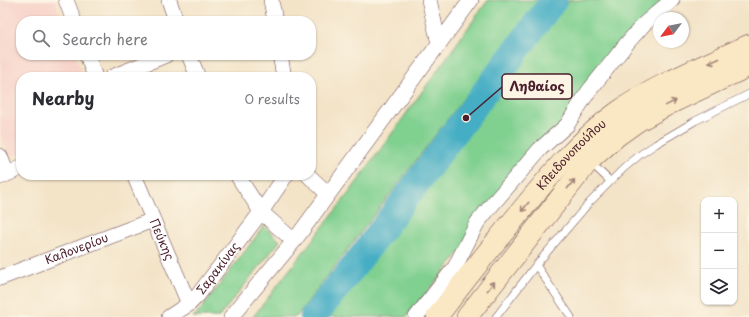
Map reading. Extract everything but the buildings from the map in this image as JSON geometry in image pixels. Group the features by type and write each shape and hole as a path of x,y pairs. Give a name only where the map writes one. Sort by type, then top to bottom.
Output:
{"street":[{"path":"66,0 72,16"},
{"path":"169,0 174,16"},
{"path":"271,0 273,16"},
{"path":"429,0 439,44"},
{"path":"231,317 294,241 471,0"},
{"path":"416,317 464,269 477,223 540,149 567,125 588,92 628,42 644,24 672,0"},
{"name":"Κλειδονοπούλου","path":"437,317 464,269 582,141 620,111 645,95 749,45"},
{"path":"89,60 93,72"},
{"path":"124,72 154,60"},
{"path":"191,60 196,72"},
{"path":"281,60 283,72"},
{"name":"Κλειδονοπούλου","path":"467,317 590,161 617,136 638,120 749,66"},
{"path":"0,156 9,173"},
{"name":"Πεύκης","path":"136,180 189,304"},
{"path":"240,180 260,212 294,241"},
{"name":"Σαρακίνας","path":"169,317 189,304 198,295 282,180"},
{"path":"313,180 328,194"},
{"name":"Καλονερίου","path":"0,278 153,220"}],"lane":[{"path":"496,317 536,265 610,181 641,154 656,144 695,121 749,94"},
{"path":"590,161 610,181"},
{"path":"536,265 571,317"}],"shaded area":[{"path":"0,0 55,0 60,16 16,16 16,60 77,60 82,72 16,72 16,155 10,157 0,133"}],"green space":[{"path":"488,0 539,0 296,317 253,317 352,189"},
{"path":"569,0 666,0 656,12 653,12 653,16 407,317 326,317 415,205"},
{"path":"264,226 280,241 219,317 193,317 199,312"}],"waterway":[{"path":"313,317 358,261 554,0"}],"place":[{"name":"Ληθαίος","path":"466,118"}]}
